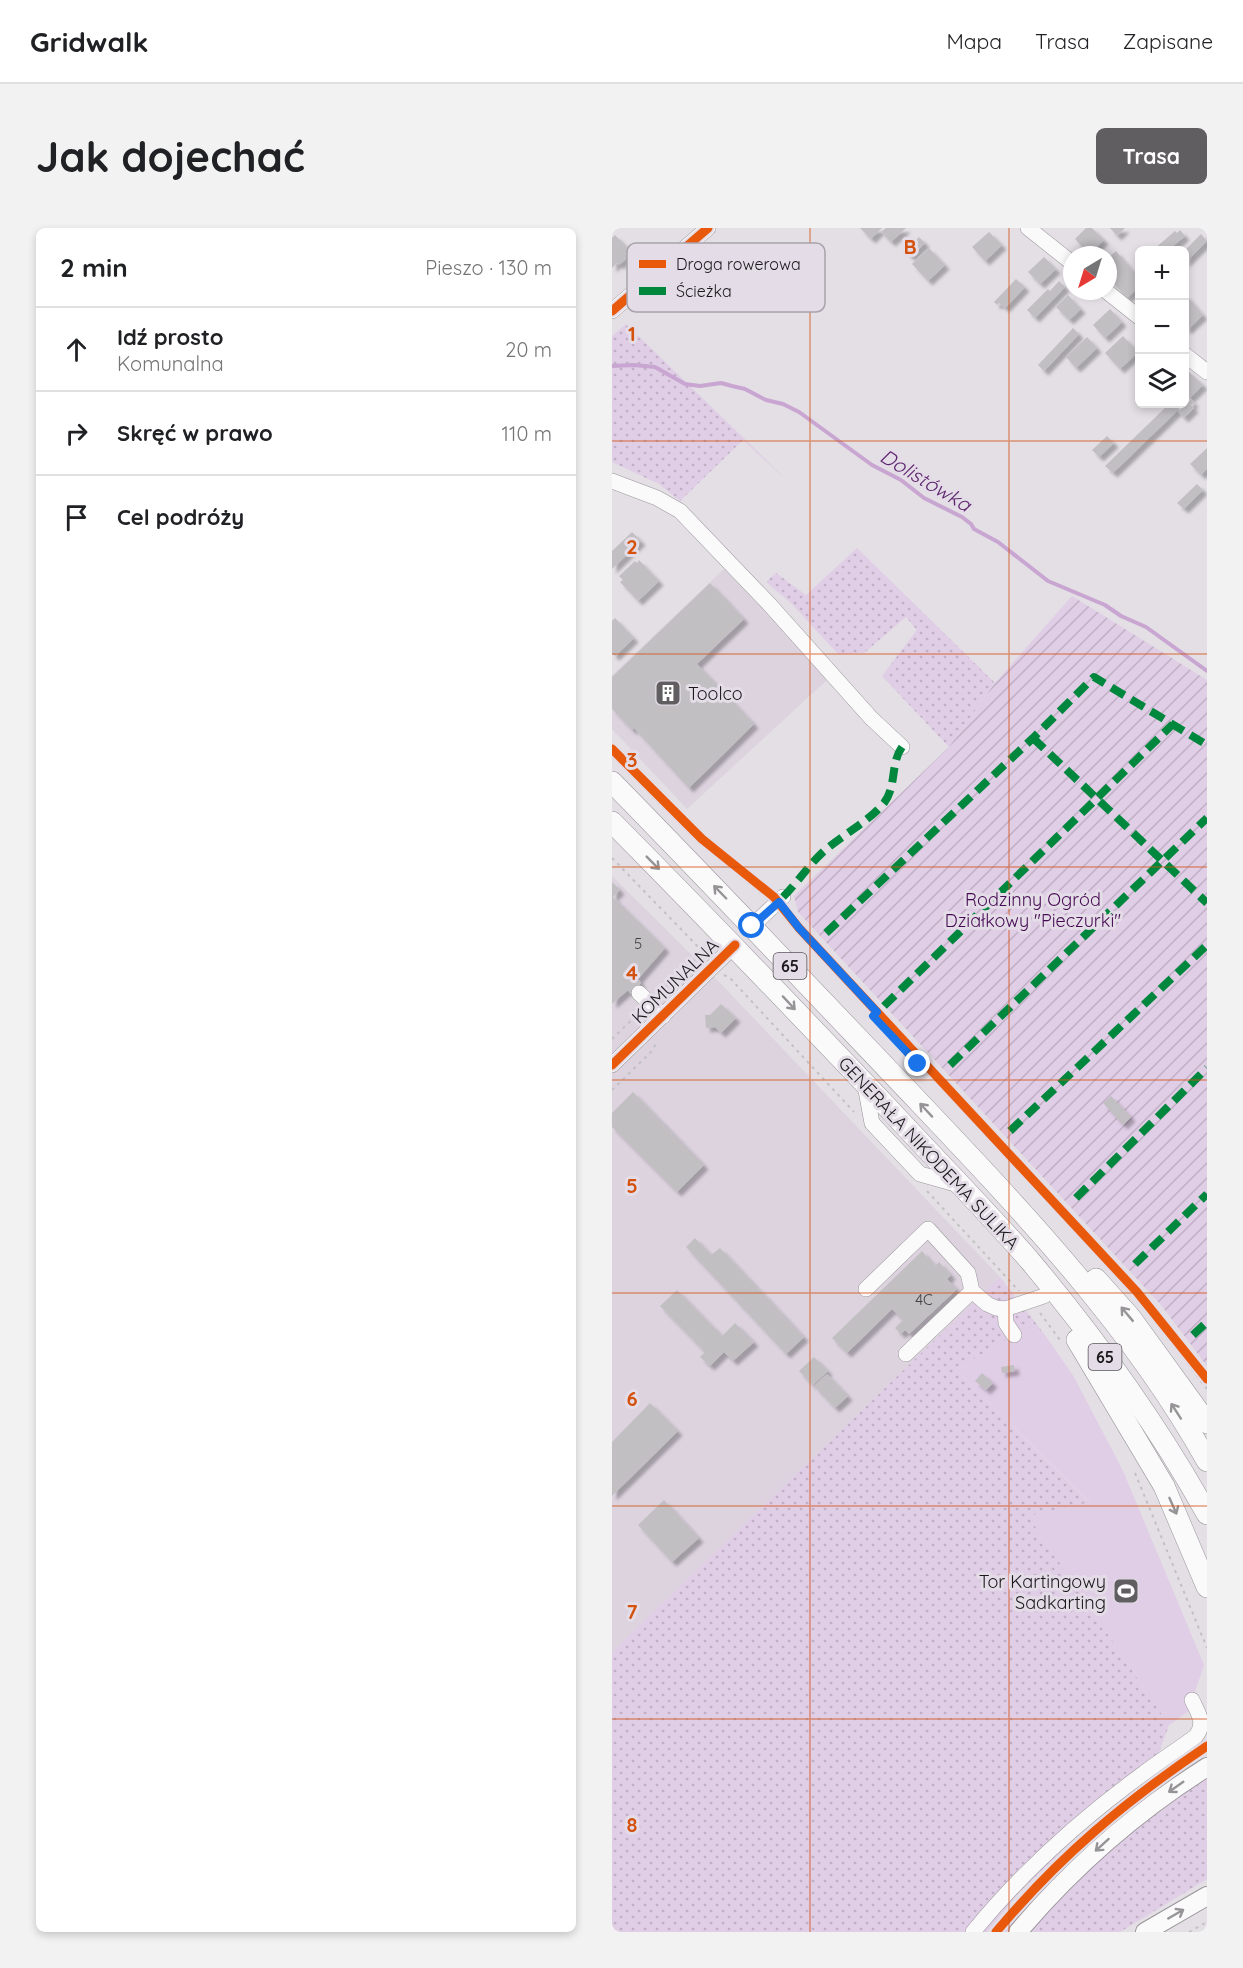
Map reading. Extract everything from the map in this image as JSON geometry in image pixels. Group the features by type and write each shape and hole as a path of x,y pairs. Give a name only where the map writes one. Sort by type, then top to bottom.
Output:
{"highway":[{"name":"GENERAŁA NIKODEMA SULIKA","path":"625,776 752,926 966,1152 1042,1236 1111,1318 1157,1382 1207,1461"},
{"name":"GENERAŁA NIKODEMA SULIKA","path":"612,822 735,945 1030,1262 1139,1402 1207,1514"},
{"path":"966,1152 1035,1211 1130,1317 1207,1423"},
{"path":"985,1213 1042,1304 1069,1328 1088,1356 1155,1470 1173,1506 1207,1587"}],"main road":[{"path":"1018,1932 1083,1863 1112,1836 1179,1784 1207,1767"},
{"path":"1144,1932 1207,1896"}],"street":[{"path":"690,243 708,228"},
{"path":"1028,228 1063,256"},
{"path":"612,310 627,297"},
{"path":"1117,300 1135,314"},
{"path":"1189,357 1207,372"},
{"path":"612,482 657,498 680,511 770,605 871,718 902,747"},
{"path":"752,926 778,903"},
{"name":"KOMUNALNA","path":"612,1065 735,945"},
{"path":"642,1000 663,1016"},
{"path":"866,1289 928,1229 968,1273 972,1291 987,1304 1005,1309 1042,1304"},
{"path":"906,1354 972,1291"},
{"path":"1005,1309 1006,1323 1014,1335"},
{"path":"973,1932 1050,1850 1143,1773 1196,1736 1200,1731 1202,1720 1192,1700"}],"path":[{"path":"612,749 625,776"},
{"path":"612,756 625,776"},
{"path":"649,786 702,839 760,884 1115,1268"},
{"path":"652,796 699,843 778,903"},
{"path":"612,858 705,954 687,965 654,998"},
{"path":"612,1039 642,1000"},
{"path":"878,1011 1104,1264"},
{"path":"612,1090 652,1051 657,1042"},
{"path":"1042,1304 1061,1340"},
{"path":"1166,1330 1207,1379"},
{"path":"1166,1330 1207,1389"},
{"path":"1131,1464 1207,1648"},
{"path":"1189,1932 1207,1922"},
{"path":"1200,1932 1207,1928"}],"shaded area":[{"path":"724,569 829,678 687,809 612,729 612,675"},
{"path":"612,876 722,985 1000,1277 612,1652"}],"green space":[{"path":"626,324 793,486 743,440 680,501 659,484 612,462 612,336"},
{"path":"857,548 995,683 949,747 882,676 917,630 906,617 864,653 838,654 791,603 766,582 776,573 806,595"},
{"name":"Rodzinny Ogród Działkowy \"Pieczurki\"","path":"1072,596 1207,680 1207,1366 1161,1305 798,912 794,896 949,747 995,683"},
{"path":"1000,1277 1045,1335 1027,1327 956,1370 1090,1503 1029,1517 1169,1725 1157,1758 1018,1894 987,1932 612,1932 612,1652"},
{"name":"Tor Kartingowy Sadkarting","path":"1027,1327 1045,1335 1074,1377 1123,1471 1204,1665 1188,1712 1169,1725 1028,1516 1090,1502 956,1370"},
{"path":"1207,1777 1207,1879 1120,1932 1028,1932 1087,1869"},
{"path":"1085,1842 1074,1859 1032,1901 1007,1932 1001,1930 1061,1863"}],"building":[{"path":"860,228 882,228 871,239"},
{"path":"886,228 906,228 891,242 881,232"},
{"path":"1086,228 1092,228 1104,240 1098,246 1082,246 1075,239"},
{"path":"1110,228 1125,228 1117,236"},
{"path":"1180,230 1185,236 1173,246 1158,246 1175,231 1177,233"},
{"path":"989,232 1002,245 985,261 972,247"},
{"path":"1201,234 1207,241 1189,259 1189,246"},
{"path":"615,235 627,247 625,252 627,258 612,268 612,238"},
{"path":"919,237 925,243 911,257 905,251"},
{"path":"929,248 945,265 928,281 912,264"},
{"path":"1117,252 1135,273 1135,291 1127,298 1117,287"},
{"path":"1044,257 1056,269 1040,284 1028,272"},
{"path":"1016,279 1025,287 1005,308 999,303 997,305 994,302"},
{"path":"1059,281 1063,285 1063,289 1035,318 1027,310 1048,289 1050,291"},
{"path":"1189,299 1203,315 1189,328"},
{"path":"1063,300 1073,300 1081,309 1069,320 1056,307"},
{"path":"1110,309 1122,322 1105,338 1093,325"},
{"path":"1073,328 1079,334 1044,371 1038,365"},
{"path":"1123,336 1135,349 1135,355 1120,369 1105,353"},
{"path":"1087,337 1097,348 1076,368 1066,357"},
{"path":"1189,372 1203,385 1189,399"},
{"path":"1191,399 1194,403 1191,405 1194,408 1184,418 1178,412 1182,408 1189,408"},
{"path":"1165,408 1179,409 1113,473 1105,466"},
{"path":"1107,436 1114,443 1099,457 1092,450"},
{"path":"1207,448 1207,469 1201,475 1190,464"},
{"path":"1197,484 1203,490 1184,509 1177,503"},
{"path":"632,532 641,541 612,569 612,551"},
{"path":"639,560 659,581 638,601 620,582 623,580 619,576"},
{"name":"Toolco","path":"710,583 744,619 697,664 754,724 689,788 634,728 632,730 612,709 612,677"},
{"path":"615,618 634,638 615,656 612,654 612,621"},
{"path":"612,882 620,890 613,897 665,948 638,979 641,983 631,994 628,990 612,1004"},
{"path":"721,1004 736,1018 721,1033 715,1027 706,1028 705,1015 710,1015"},
{"path":"633,1092 704,1165 677,1192 612,1127 612,1113"},
{"path":"1111,1096 1131,1117 1123,1125 1103,1103"},
{"path":"695,1238 711,1255 720,1248 804,1337 786,1354 686,1247"},
{"path":"922,1251 935,1266 939,1262 951,1275 947,1279 957,1289 909,1334 905,1330 901,1334 895,1328 903,1320 892,1309 847,1353 832,1338"},
{"path":"677,1290 722,1336 735,1323 754,1342 733,1361 724,1352 710,1366 700,1357 705,1352 660,1306"},
{"path":"814,1357 828,1371 813,1385 799,1371"},
{"path":"1014,1365 1015,1371 1002,1373 1001,1367"},
{"path":"982,1373 993,1383 986,1390 975,1381"},
{"path":"827,1374 848,1396 835,1408 814,1386"},
{"path":"650,1403 678,1431 612,1496 612,1442"},
{"path":"664,1500 699,1538 672,1562 638,1525"}],"waterway":[{"name":"Dolistówka","path":"612,366 655,367 685,384 700,386 721,383 745,389 766,400 783,404 799,412 872,465 901,480 924,498 962,517 974,529 998,542 1048,581 1105,605 1121,616 1146,627 1207,671"}],"marked path":[{"path":"826,933 1033,738 1094,677 1207,745"},
{"path":"884,1006 1173,724"},
{"path":"1033,738 1207,903"},
{"path":"783,897 823,852 870,817 884,803 891,789 896,761 902,747"},
{"path":"950,1065 1207,818"},
{"path":"1010,1131 1207,945"},
{"path":"1076,1198 1207,1068"},
{"path":"1135,1264 1207,1194"},
{"path":"1193,1335 1207,1322"}],"cycle path":[{"path":"691,243 708,228"},
{"path":"612,311 627,298"},
{"path":"612,749 702,839 774,897 799,928 1137,1292 1207,1379"},
{"path":"612,1065 735,945"},
{"path":"996,1932 1044,1879 1094,1832 1148,1788 1207,1746"}],"place":[{"name":"Toolco","path":"668,693"},
{"name":"Tor Kartingowy Sadkarting","path":"1126,1591"}],"route":[{"path":"752,926 779,902 799,928 877,1012 873,1016 918,1064"}]}
